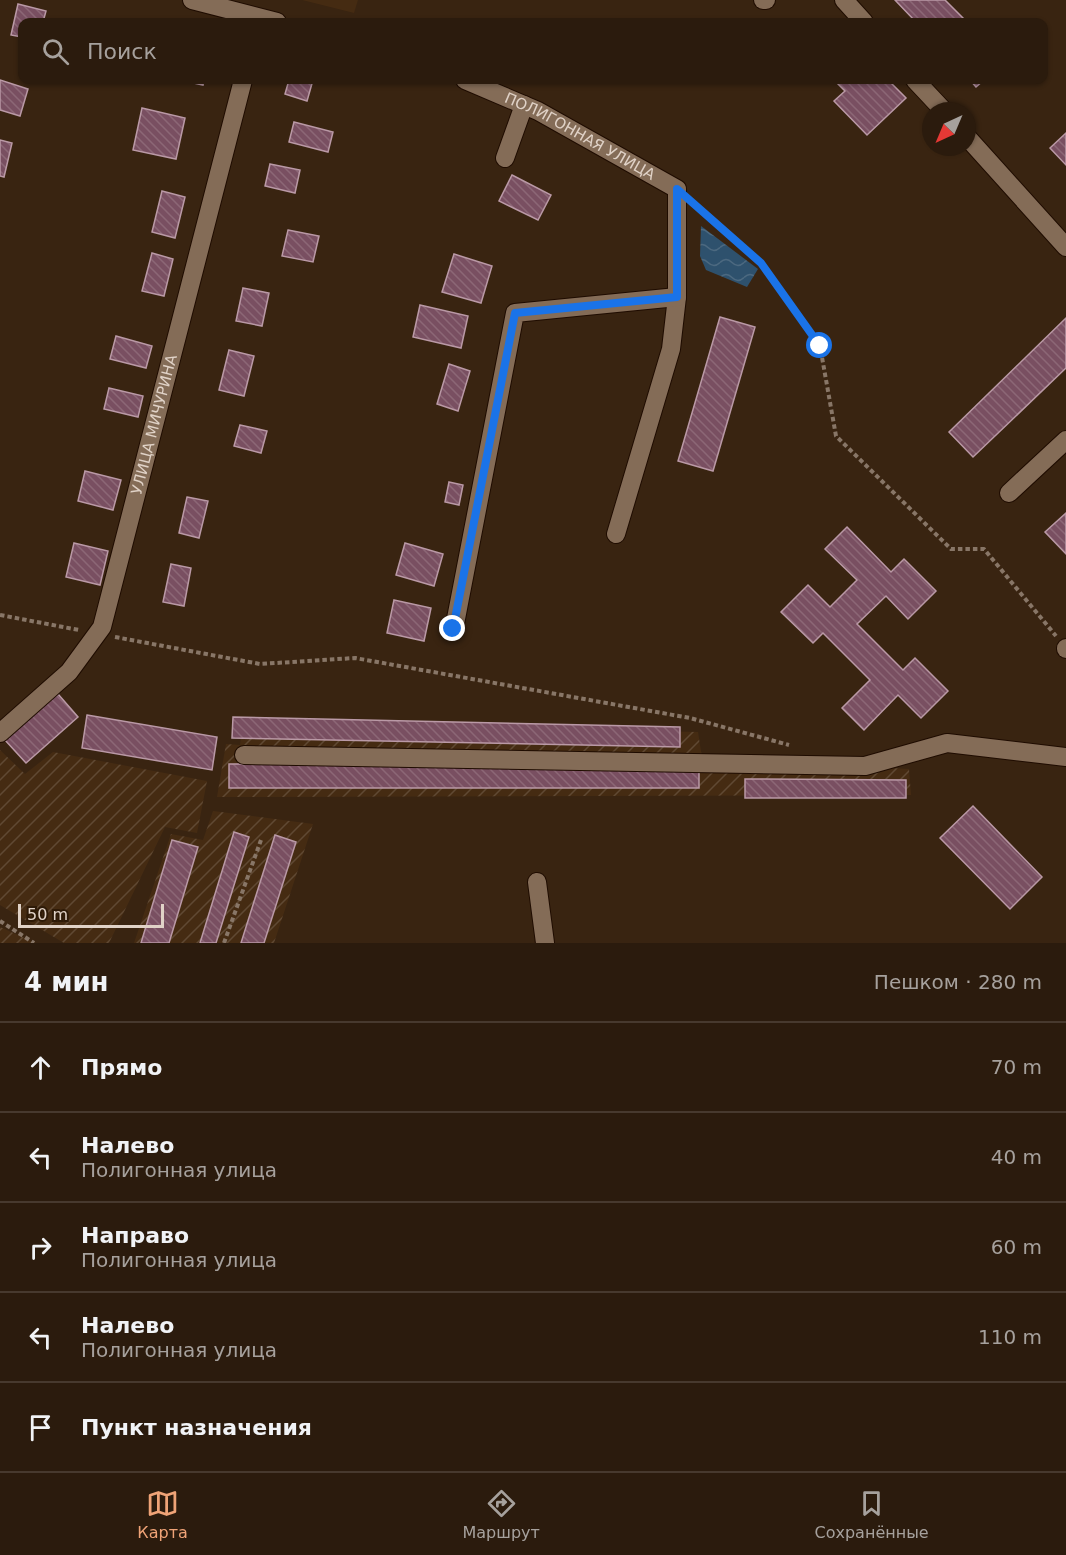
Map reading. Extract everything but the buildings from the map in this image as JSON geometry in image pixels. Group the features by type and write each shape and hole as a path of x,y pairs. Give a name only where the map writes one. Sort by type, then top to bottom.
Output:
{"street":[{"path":"192,0 254,18"},
{"path":"844,0 860,18"},
{"name":"УЛИЦА МИЧУРИНА","path":"0,734 69,672 102,627 242,84"},
{"name":"ПОЛИГОННАЯ УЛИЦА","path":"474,84 524,105 677,189"},
{"path":"919,84 936,102"},
{"path":"505,158 524,105"},
{"path":"976,146 1062,234"},
{"path":"616,534 669,358 677,297 677,189"},
{"path":"453,629 515,313 677,297"},
{"path":"1009,493 1066,440"},
{"path":"244,755 865,766 947,743 1066,757"},
{"path":"537,882 545,943"}],"path":[{"path":"677,189 761,263 820,346 836,436 951,549 984,549 1066,648"},
{"path":"0,615 91,632"},
{"path":"113,636 260,664 355,658 690,718 800,748"},
{"path":"224,943 261,840"},
{"path":"0,921 33,943"}],"shaded area":[{"path":"302,0 358,0 354,13"},
{"path":"243,722 698,732 702,758 909,769 911,795 217,797 226,744 240,745"},
{"path":"0,750 25,774 53,752 207,781 197,833 165,827 109,943 64,943 0,905"},
{"path":"213,811 313,824 274,943 134,943 171,834 203,840"},
{"path":"0,927 36,943 0,943"}],"water":[{"path":"701,226 758,269 747,287 706,270 700,256"}],"route":[{"path":"453,629 515,313 677,297 677,189 761,263 820,346"}]}
